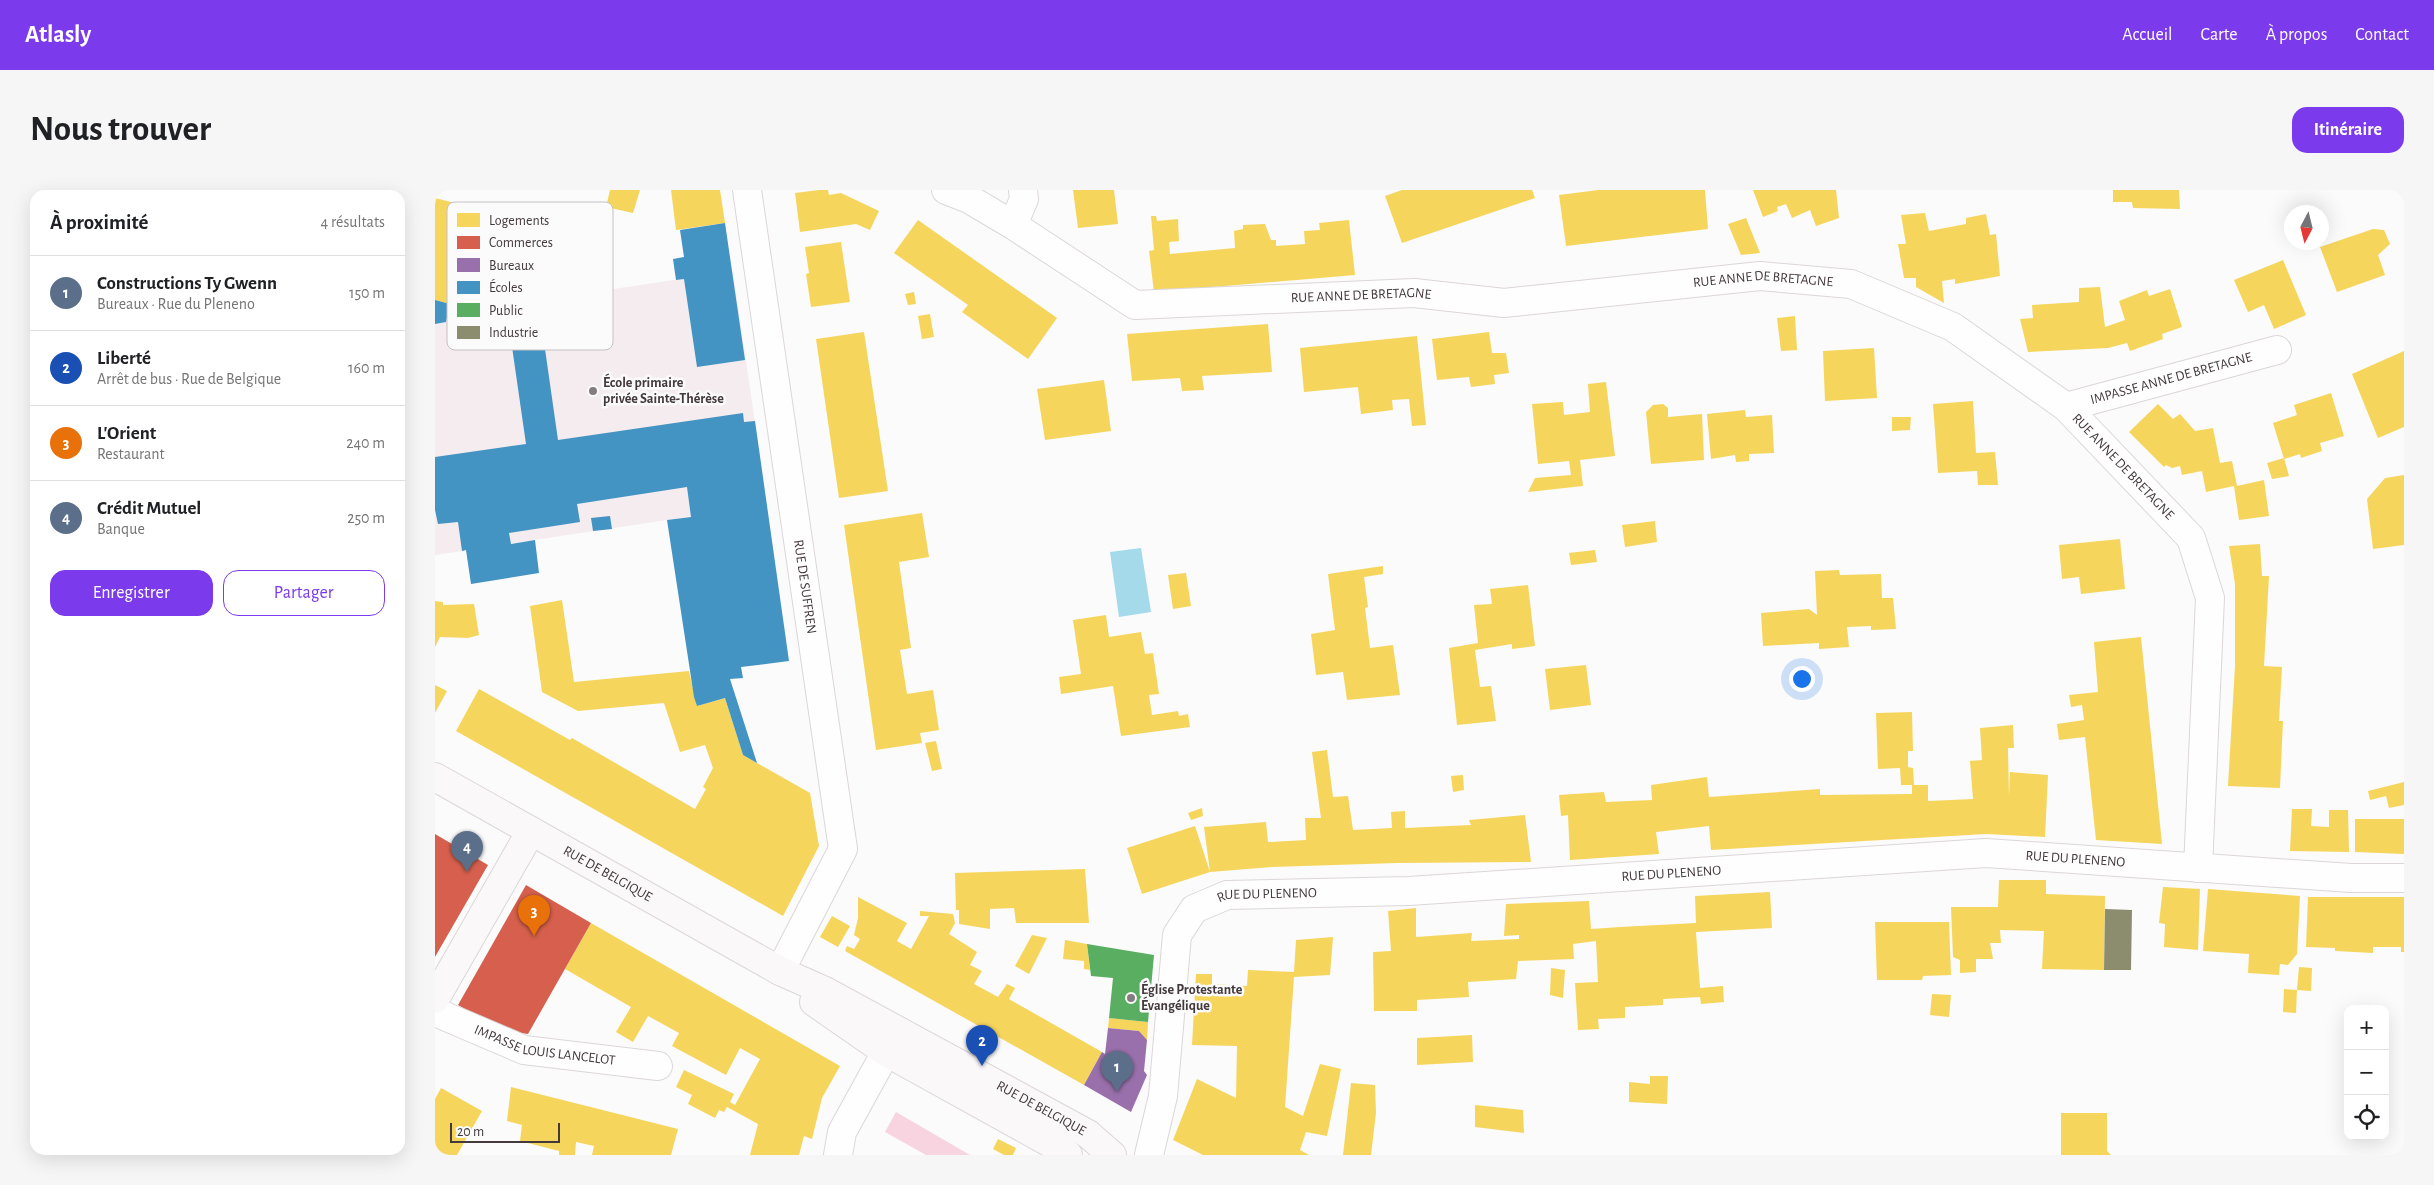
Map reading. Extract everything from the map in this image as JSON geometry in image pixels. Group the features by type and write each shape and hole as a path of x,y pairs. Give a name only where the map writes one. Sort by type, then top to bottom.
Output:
{"main road":[{"name":"RUE DE BELGIQUE","path":"435,777 780,971 825,991 1088,1134 1112,1155"},
{"path":"435,998 531,831"},
{"name":"RUE DE BELGIQUE","path":"780,971 817,1005 887,1052 1054,1145 1068,1155"}],"street":[{"name":"RUE DE SUFFREN","path":"747,190 843,848 780,971"},
{"name":"RUE ANNE DE BRETAGNE","path":"946,190 969,199 1013,224 1135,305 1414,293 1504,303 1761,276 1851,284 1953,327 2066,407 2191,538 2211,598 2198,868"},
{"path":"1013,224 1024,199 1023,190"},
{"name":"IMPASSE ANNE DE BRETAGNE","path":"2066,407 2277,350"},
{"name":"RUE DU PLENENO","path":"1149,1155 1163,1096 1177,935 1194,909 1227,895 1409,891 1986,853 2351,878 2404,878"},
{"name":"IMPASSE LOUIS LANCELOT","path":"435,1012 525,1050 658,1066"},
{"path":"838,1155 842,1132 887,1052"}],"shaded area":[{"name":"École primaire privée Sainte-Thérèse","path":"733,271 767,505 435,555 435,324 446,322 447,318 447,350 613,350 613,289"},
{"path":"896,1112 970,1155 926,1155 885,1132"}],"water":[{"path":"1141,548 1151,612 1119,617 1110,552"}],"building: Logements":[{"path":"610,190 640,190 633,213 613,209 613,202 607,202"},
{"path":"671,190 720,190 725,223 676,230"},
{"path":"828,190 829,195 841,193 879,211 870,230 856,224 800,232 795,193"},
{"path":"1073,190 1114,190 1118,224 1078,228"},
{"path":"1402,190 1532,190 1535,198 1402,243 1385,196"},
{"path":"1598,190 1705,190 1708,229 1566,246 1559,195"},
{"path":"1753,190 1836,190 1839,218 1816,226 1810,210 1792,218 1786,204 1777,207 1778,211 1763,217"},
{"path":"2113,190 2179,190 2180,209 2133,208 2132,202 2113,202"},
{"path":"435,198 451,202 447,202 447,303 435,300"},
{"path":"1925,213 1929,231 1966,224 1966,218 1986,214 1990,235 1996,234 2000,276 1955,284 1955,279 1942,281 1944,303 1916,287 1916,278 1904,278 1898,244 1906,244 1901,215"},
{"path":"1151,216 1156,216 1157,221 1178,219 1179,241 1169,242 1170,254 1235,248 1234,231 1243,229 1243,225 1265,224 1271,240 1276,240 1276,246 1305,244 1304,231 1320,230 1319,223 1349,220 1355,275 1154,292 1149,251 1154,250"},
{"path":"1746,218 1760,253 1741,255 1728,224"},
{"path":"918,220 1057,318 1028,359 962,312 968,305 894,253"},
{"path":"2373,229 2384,230 2390,244 2378,255 2385,275 2337,292 2321,250 2329,250 2329,244"},
{"path":"841,242 850,302 811,307 806,274 809,273 805,247"},
{"path":"2283,260 2306,315 2274,329 2264,305 2248,312 2234,280"},
{"path":"2100,287 2105,327 2125,320 2119,301 2147,290 2149,296 2170,289 2182,327 2162,334 2163,339 2130,351 2127,343 2108,348 2028,352 2020,319 2033,318 2032,305 2079,302 2079,288"},
{"path":"914,292 916,304 908,305 905,294"},
{"path":"930,314 934,337 922,339 918,316"},
{"path":"1795,316 1797,350 1781,351 1777,318"},
{"path":"1268,324 1272,372 1202,376 1204,390 1182,391 1180,378 1132,381 1127,334"},
{"path":"864,332 888,491 839,498 816,339"},
{"path":"1489,332 1492,353 1506,353 1509,373 1494,375 1495,384 1471,387 1469,377 1437,380 1432,339"},
{"path":"1417,336 1426,425 1412,426 1409,399 1392,400 1393,410 1361,414 1358,387 1304,392 1300,348"},
{"path":"1874,348 1877,398 1825,401 1823,351"},
{"path":"2404,351 2404,427 2378,438 2352,374"},
{"path":"1104,380 1111,431 1045,440 1037,389"},
{"path":"1606,382 1615,456 1580,460 1583,486 1528,492 1535,478 1571,475 1569,461 1538,464 1532,404 1563,402 1564,415 1590,412 1588,384"},
{"path":"2331,393 2344,436 2320,443 2322,451 2301,458 2300,454 2284,459 2273,423 2297,415 2294,405"},
{"path":"1973,401 1976,453 1995,452 1998,485 1978,485 1977,471 1938,473 1933,404"},
{"path":"1663,404 1668,408 1668,417 1702,414 1704,460 1651,464 1646,412 1653,405"},
{"path":"2158,404 2173,419 2180,414 2195,431 2213,428 2220,463 2232,461 2237,486 2264,480 2269,516 2239,520 2234,486 2206,492 2202,471 2182,475 2180,466 2172,468 2166,465 2164,467 2129,432"},
{"path":"1745,410 1746,417 1772,415 1774,453 1749,454 1749,461 1736,462 1735,455 1711,459 1707,414"},
{"path":"1892,417 1911,417 1910,430 1892,431"},
{"path":"2284,458 2289,476 2272,479 2267,463"},
{"path":"2404,475 2404,545 2373,549 2367,499 2385,478"},
{"path":"922,513 929,557 899,562 911,648 900,650 907,694 933,690 939,730 920,733 922,743 876,750 844,525"},
{"path":"1655,521 1657,542 1625,547 1622,525"},
{"path":"2120,539 2125,589 2081,594 2079,577 2062,579 2059,545"},
{"path":"2260,544 2262,576 2269,576 2264,666 2282,667 2279,721 2283,721 2280,788 2228,786 2235,666 2235,584 2229,546"},
{"path":"1595,550 1597,562 1571,565 1569,553"},
{"path":"1383,566 1383,574 1364,577 1368,607 1365,608 1370,648 1393,645 1400,695 1347,700 1343,672 1316,675 1311,634 1335,630 1328,574"},
{"path":"1839,570 1840,575 1881,574 1882,598 1893,598 1896,629 1871,630 1871,626 1847,627 1849,647 1819,649 1819,643 1763,646 1761,613 1809,609 1817,615 1815,571"},
{"path":"1186,573 1191,606 1173,609 1168,575"},
{"path":"1528,585 1535,646 1512,649 1512,644 1475,650 1480,687 1491,686 1496,721 1457,725 1449,648 1478,643 1474,605 1492,604 1490,589"},
{"path":"562,600 574,682 689,671 697,706 725,698 743,755 810,793 819,846 783,916 456,731 479,689 570,740 572,738 695,809 706,789 703,787 713,768 705,745 680,752 664,703 578,711 542,692 530,606"},
{"path":"435,601 443,602 443,605 474,604 479,635 468,638 440,637 435,647"},
{"path":"1106,615 1109,637 1141,632 1145,654 1153,653 1159,694 1149,695 1152,715 1178,711 1179,716 1188,714 1190,727 1121,736 1113,686 1061,694 1059,677 1081,674 1073,620"},
{"path":"2141,637 2162,844 2096,840 2085,737 2059,740 2057,724 2084,720 2082,705 2071,707 2069,695 2098,692 2094,642"},
{"path":"1586,665 1591,705 1550,710 1545,669"},
{"path":"435,685 447,691 435,713"},
{"path":"1912,712 1913,751 1908,751 1908,767 1913,768 1914,785 1928,785 1928,801 1973,799 1970,761 1982,760 1980,728 2013,725 2014,748 2008,748 2009,796 2010,772 2048,775 2045,837 1986,834 1711,850 1709,826 1656,832 1659,854 1570,860 1568,815 1561,816 1559,795 1604,792 1606,802 1652,800 1651,785 1707,777 1709,797 1820,789 1820,795 1912,794 1912,785 1901,785 1900,768 1878,769 1876,713"},
{"path":"936,741 942,769 932,771 925,743"},
{"path":"1327,750 1333,797 1348,796 1353,830 1392,828 1391,812 1405,811 1405,828 1471,825 1469,820 1525,815 1531,862 1397,863 1272,867 1210,872 1204,827 1266,822 1268,842 1306,840 1305,818 1321,818 1312,752"},
{"path":"1463,775 1464,790 1453,792 1451,776"},
{"path":"2404,782 2404,805 2389,808 2386,796 2370,800 2368,791"},
{"path":"1202,808 1203,816 1191,820 1188,813"},
{"path":"2292,809 2312,809 2311,826 2329,827 2329,810 2348,810 2349,852 2290,851"},
{"path":"2355,819 2404,819 2404,854 2355,852"},
{"path":"1195,826 1210,872 1142,894 1127,848"},
{"path":"1085,869 1089,923 1016,923 1014,908 990,909 990,929 959,924 959,910 956,910 955,873"},
{"path":"1999,880 2046,880 2046,894 2105,896 2104,970 2042,969 2044,931 2000,930 2001,943 1990,943 1993,959 1976,959 1976,972 1960,973 1960,960 1953,957 1951,907 1998,907"},
{"path":"2163,887 2200,889 2198,950 2164,947 2165,924 2159,923"},
{"path":"2208,889 2300,896 2297,954 2288,965 2280,964 2279,975 2248,973 2249,954 2203,951"},
{"path":"1770,892 1772,928 1696,932 1700,988 1723,986 1724,1002 1701,1004 1700,997 1663,999 1663,1005 1625,1007 1625,1018 1598,1019 1599,1029 1578,1030 1575,983 1598,982 1596,941 1573,944 1574,959 1518,961 1516,979 1468,982 1469,997 1417,1000 1417,1011 1374,1011 1373,952 1391,951 1388,911 1416,908 1416,937 1472,933 1471,941 1519,939 1519,935 1504,936 1506,904 1589,901 1591,929 1696,923 1695,896"},
{"path":"858,897 907,923 897,941 911,949 929,916 920,916 920,911 953,914 955,923 949,934 977,952 970,965 982,971 974,984 998,997 1007,984 1015,988 1009,999 1102,1052 1084,1085 845,951 847,946 854,949 860,939 854,935 858,918"},
{"path":"2308,897 2404,897 2404,952 2401,952 2401,947 2373,947 2373,953 2335,951 2335,948 2306,947"},
{"path":"832,916 850,926 838,947 820,937"},
{"path":"1875,922 1949,922 1951,975 1923,976 1922,980 1877,980"},
{"path":"591,923 840,1066 822,1098 812,1139 804,1136 799,1155 750,1155 758,1124 727,1107 724,1112 719,1110 715,1118 688,1104 692,1095 676,1087 684,1070 734,1094 730,1102 735,1105 760,1059 740,1048 726,1075 672,1046 679,1033 648,1016 633,1042 616,1032 631,1007 565,969"},
{"path":"1032,935 1047,938 1029,974 1015,966"},
{"path":"1333,937 1330,975 1294,977 1285,1107 1303,1116 1320,1064 1341,1069 1327,1136 1306,1132 1300,1150 1309,1155 1203,1155 1173,1140 1197,1079 1236,1098 1237,1046 1192,1045 1196,974 1212,974 1212,984 1247,986 1248,970 1294,972 1296,940"},
{"path":"1065,940 1087,944 1090,970 1084,969 1084,961 1063,959"},
{"path":"2299,967 2312,968 2311,991 2297,990"},
{"path":"1551,968 1565,970 1563,998 1550,995"},
{"path":"2284,989 2297,990 2296,1013 2283,1012"},
{"path":"1932,994 1951,995 1949,1017 1930,1015"},
{"path":"1109,1018 1148,1022 1147,1040 1139,1031 1108,1028"},
{"path":"1472,1035 1473,1062 1417,1065 1417,1038"},
{"path":"1650,1076 1668,1076 1667,1104 1629,1102 1629,1082 1650,1084"},
{"path":"1351,1083 1375,1085 1376,1113 1371,1155 1343,1155"},
{"path":"511,1087 678,1129 671,1155 592,1155 594,1146 576,1142 575,1155 559,1155 559,1151 520,1141 522,1125 507,1121"},
{"path":"441,1088 482,1111 457,1155 435,1155 435,1099"},
{"path":"1475,1105 1523,1110 1524,1133 1475,1127"},
{"path":"2061,1113 2107,1113 2107,1151 2111,1155 2061,1155"},
{"path":"998,1139 1016,1148 1013,1155 1004,1155 993,1149"}],"building: Commerces":[{"path":"435,834 488,865 435,957"},
{"path":"526,885 591,923 528,1034 498,1029 458,1005"}],"building: Bureaux":[{"path":"1108,1028 1139,1031 1147,1040 1144,1071 1147,1075 1131,1112 1084,1085 1102,1052 1105,1054"}],"building: Écoles":[{"path":"725,223 745,360 697,367 684,279 676,280 673,259 684,257 680,230"},
{"path":"435,300 447,303 446,322 435,324"},
{"path":"512,350 545,350 558,440 743,413 744,422 755,421 789,661 741,667 743,678 730,679 757,763 743,755 725,698 697,706 694,697 667,520 691,517 687,487 577,504 580,522 509,533 511,544 535,540 539,573 471,584 466,550 462,551 458,522 438,524 435,510 435,457 526,444"},
{"path":"610,516 612,529 593,531 591,518"}],"building: Public":[{"name":"Église Protestante Évangélique","path":"1087,944 1154,955 1148,1022 1109,1018 1113,978 1091,976"}],"building: Industrie":[{"path":"2105,909 2132,910 2131,970 2104,970"}],"place":[{"name":"École primaire privée Sainte-Thérèse","path":"593,391"},
{"name":"Crédit Mutuel","path":"467,872"},
{"name":"L'Orient","path":"534,936"},
{"name":"Église Protestante Évangélique","path":"1131,998"},
{"name":"Liberté","path":"982,1066"},
{"name":"Constructions Ty Gwenn","path":"1117,1092"}]}
